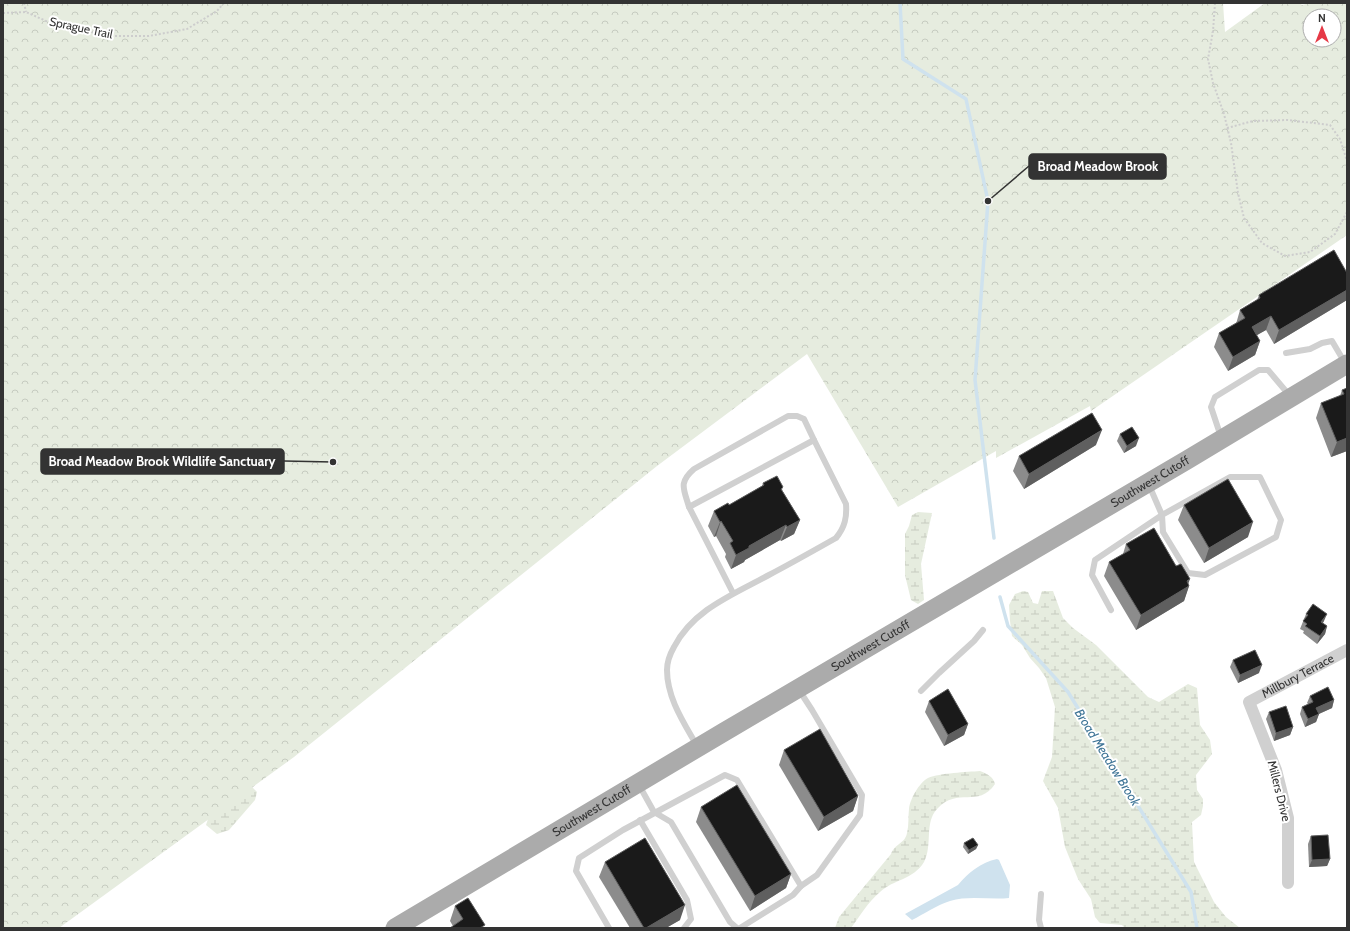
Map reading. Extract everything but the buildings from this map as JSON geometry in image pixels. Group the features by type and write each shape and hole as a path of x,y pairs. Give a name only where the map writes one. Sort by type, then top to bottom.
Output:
{"main road":[{"name":"Southwest Cutoff","path":"395,928 798,688 1148,483 1346,364"}],"street":[{"name":"Millbury Terrace","path":"1250,702 1347,650"},
{"name":"Millers Drive","path":"1250,702 1276,770 1288,818 1288,883"}],"lane":[{"path":"1286,353 1310,349 1322,343 1332,341 1346,364"},
{"path":"1222,439 1211,407 1215,397 1259,370 1268,370 1292,397"},
{"path":"698,748 678,712 669,687 667,669 671,653 678,639 687,627 709,608 733,593 766,577 836,538 841,533 846,515 846,504 804,419 797,416 788,416 694,469 685,477 683,485 689,507 733,593"},
{"path":"689,507 814,440"},
{"path":"1111,610 1092,575 1095,560 1162,515 1230,477 1260,477 1281,520 1276,537 1205,576 1188,573 1163,532 1162,515 1148,483"},
{"path":"921,692 939,673 974,641 983,630"},
{"path":"639,783 654,812 671,822 730,922 739,928 793,895 801,886 816,875 860,816 862,795 798,688"},
{"path":"609,928 576,871 579,858 654,812 725,775 737,780 801,886"},
{"path":"640,820 687,900 691,919 684,928"},
{"path":"1041,894 1038,920 1041,928"}],"path":[{"path":"3,13 26,12 24,3"},
{"name":"Sprague Trail","path":"26,12 55,25 107,36 149,36 187,29 217,11 224,3"},
{"path":"1215,3 1213,31 1208,59 1213,83 1224,114 1244,218 1262,243 1285,256 1310,252 1335,234 1347,212"},
{"path":"1227,128 1253,121 1288,120 1330,126 1340,139 1347,161"}],"green space":[{"path":"3,3 1223,3 1225,32 1265,3 1300,3 1302,5 1310,3 1347,3 1347,235 1091,411 1090,406 996,458 996,451 898,507 807,354 657,466 294,757 59,928 3,928"},
{"path":"918,512 932,513 921,564 924,600 918,604 911,600 905,575 905,534 912,515"},
{"path":"1023,591 1028,592 1033,603 1038,604 1042,591 1053,591 1063,618 1073,628 1096,645 1148,697 1159,702 1188,684 1197,688 1200,725 1210,740 1212,754 1196,775 1197,790 1203,799 1203,806 1201,815 1192,822 1194,862 1214,902 1226,917 1240,928 1125,928 1122,925 1100,923 1095,917 1091,899 1078,879 1065,847 1058,808 1043,781 1052,757 1055,707 1046,678 1022,645 1012,636 1009,605 1015,594"},
{"path":"980,771 991,777 995,784 982,795 953,799 945,802 937,809 931,821 927,855 920,868 909,876 891,884 880,892 851,928 835,928 839,917 893,850 906,837 911,801 921,784 928,778 939,775"},
{"path":"250,785 257,792 255,800 229,830 217,834 206,825 209,816"}],"water":[{"path":"997,859 999,860 1010,885 1009,898 957,899 940,905 912,920 905,914 958,885 966,876 980,865"}],"waterway":[{"name":"Broad Meadow Brook","path":"900,3 903,59 966,99 988,201 975,380 994,538"},
{"name":"Broad Meadow Brook","path":"1000,597 1008,626 1068,692 1191,892 1197,928"}],"place":[{"name":"Broad Meadow Brook","path":"988,201"},
{"name":"Broad Meadow Brook Wildlife Sanctuary","path":"333,462"}]}
